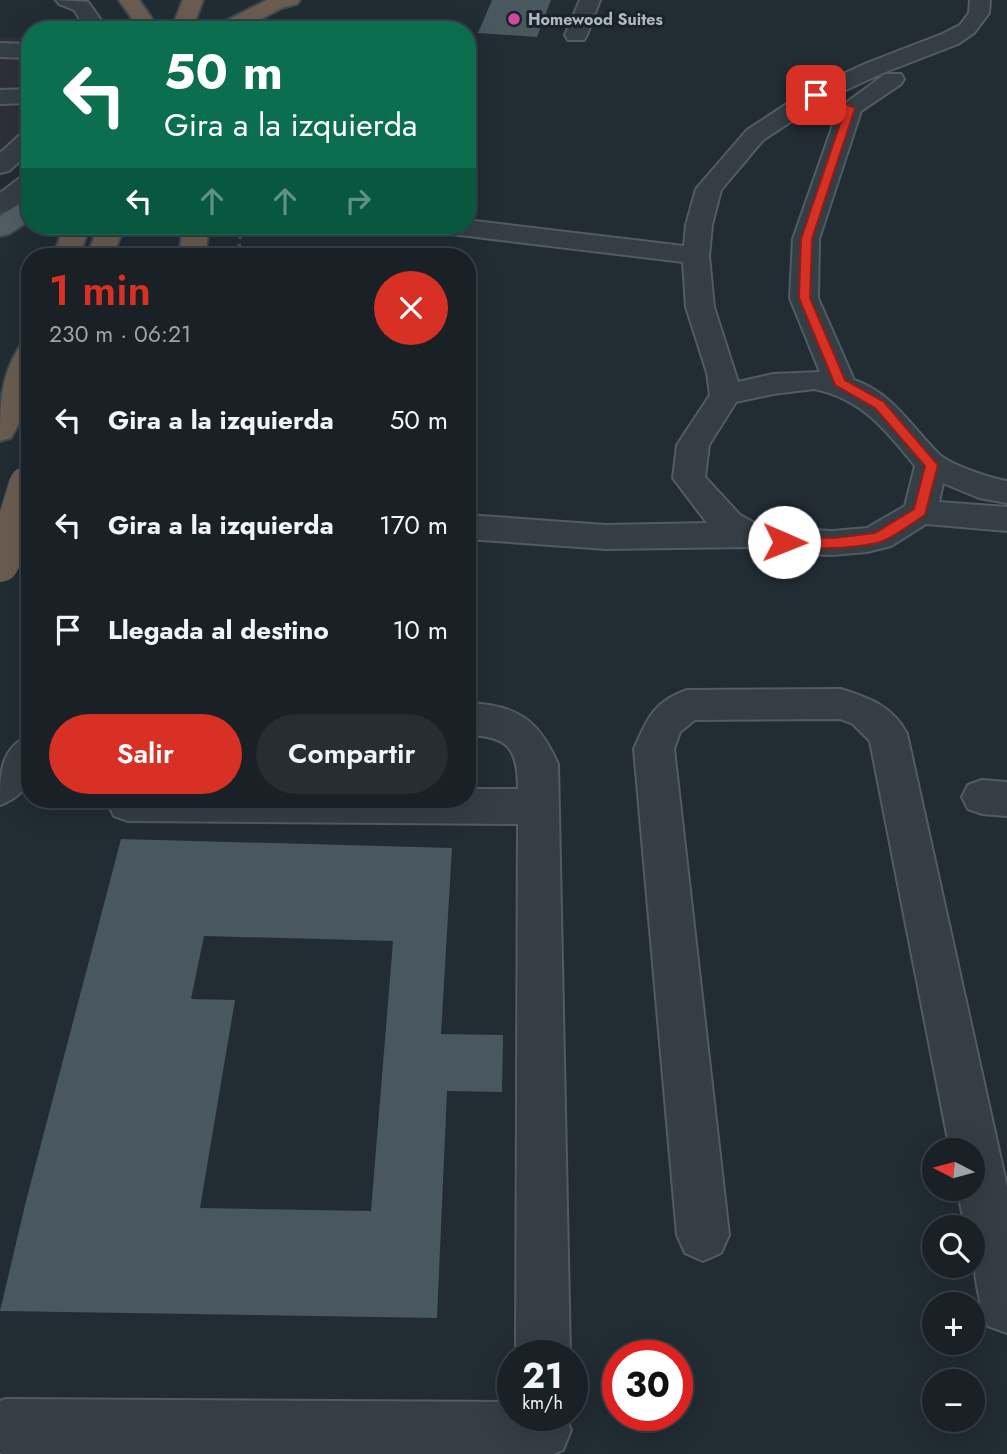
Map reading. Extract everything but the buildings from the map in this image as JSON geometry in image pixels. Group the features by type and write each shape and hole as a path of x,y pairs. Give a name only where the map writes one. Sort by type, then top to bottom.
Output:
{"highway":[{"path":"129,0 142,21"},
{"path":"185,21 193,0"},
{"path":"242,21 283,2"},
{"path":"259,21 283,2"},
{"path":"156,21 162,10"},
{"path":"0,431 21,376"},
{"path":"0,563 21,495"}],"main road":[{"path":"0,228 21,214"}],"street":[{"path":"66,0 81,6 92,21"},
{"path":"576,35 590,0"},
{"path":"747,535 715,512 689,478 694,445 725,395 722,373 700,307 696,256 699,225 709,189 755,135 816,95 875,68 950,39 967,29 979,13 980,0"},
{"path":"840,383 804,298 806,239 851,108 898,75 950,53 982,34 996,14 998,0"},
{"path":"0,50 21,51"},
{"path":"816,95 851,108"},
{"path":"0,97 21,96"},
{"path":"0,166 21,146"},
{"path":"0,205 21,189"},
{"path":"476,229 696,256"},
{"path":"725,395 773,384 814,380 840,383 880,405 932,465 991,490 1007,492"},
{"path":"920,512 932,465"},
{"path":"476,528 606,537 747,535 784,542 834,543 878,537 920,512 1007,519"},
{"path":"703,1235 654,749 664,723 687,705 841,704 866,713 888,734 1007,1307"},
{"path":"476,720 504,722 531,746 538,764 543,1340"},
{"path":"0,789 21,762"},
{"path":"476,807 537,807"},
{"path":"5,1427 544,1433"}],"shaded area":[{"path":"0,37 21,37 21,157 0,179"}],"tunnel":[{"path":"4,547 21,537"},
{"path":"0,549 7,545"}],"place":[{"name":"Homewood Suites","path":"514,19"}],"route":[{"path":"784,542 834,543 878,537 920,512 932,465 880,405 840,383 804,298 806,239 851,108 816,95"}]}
